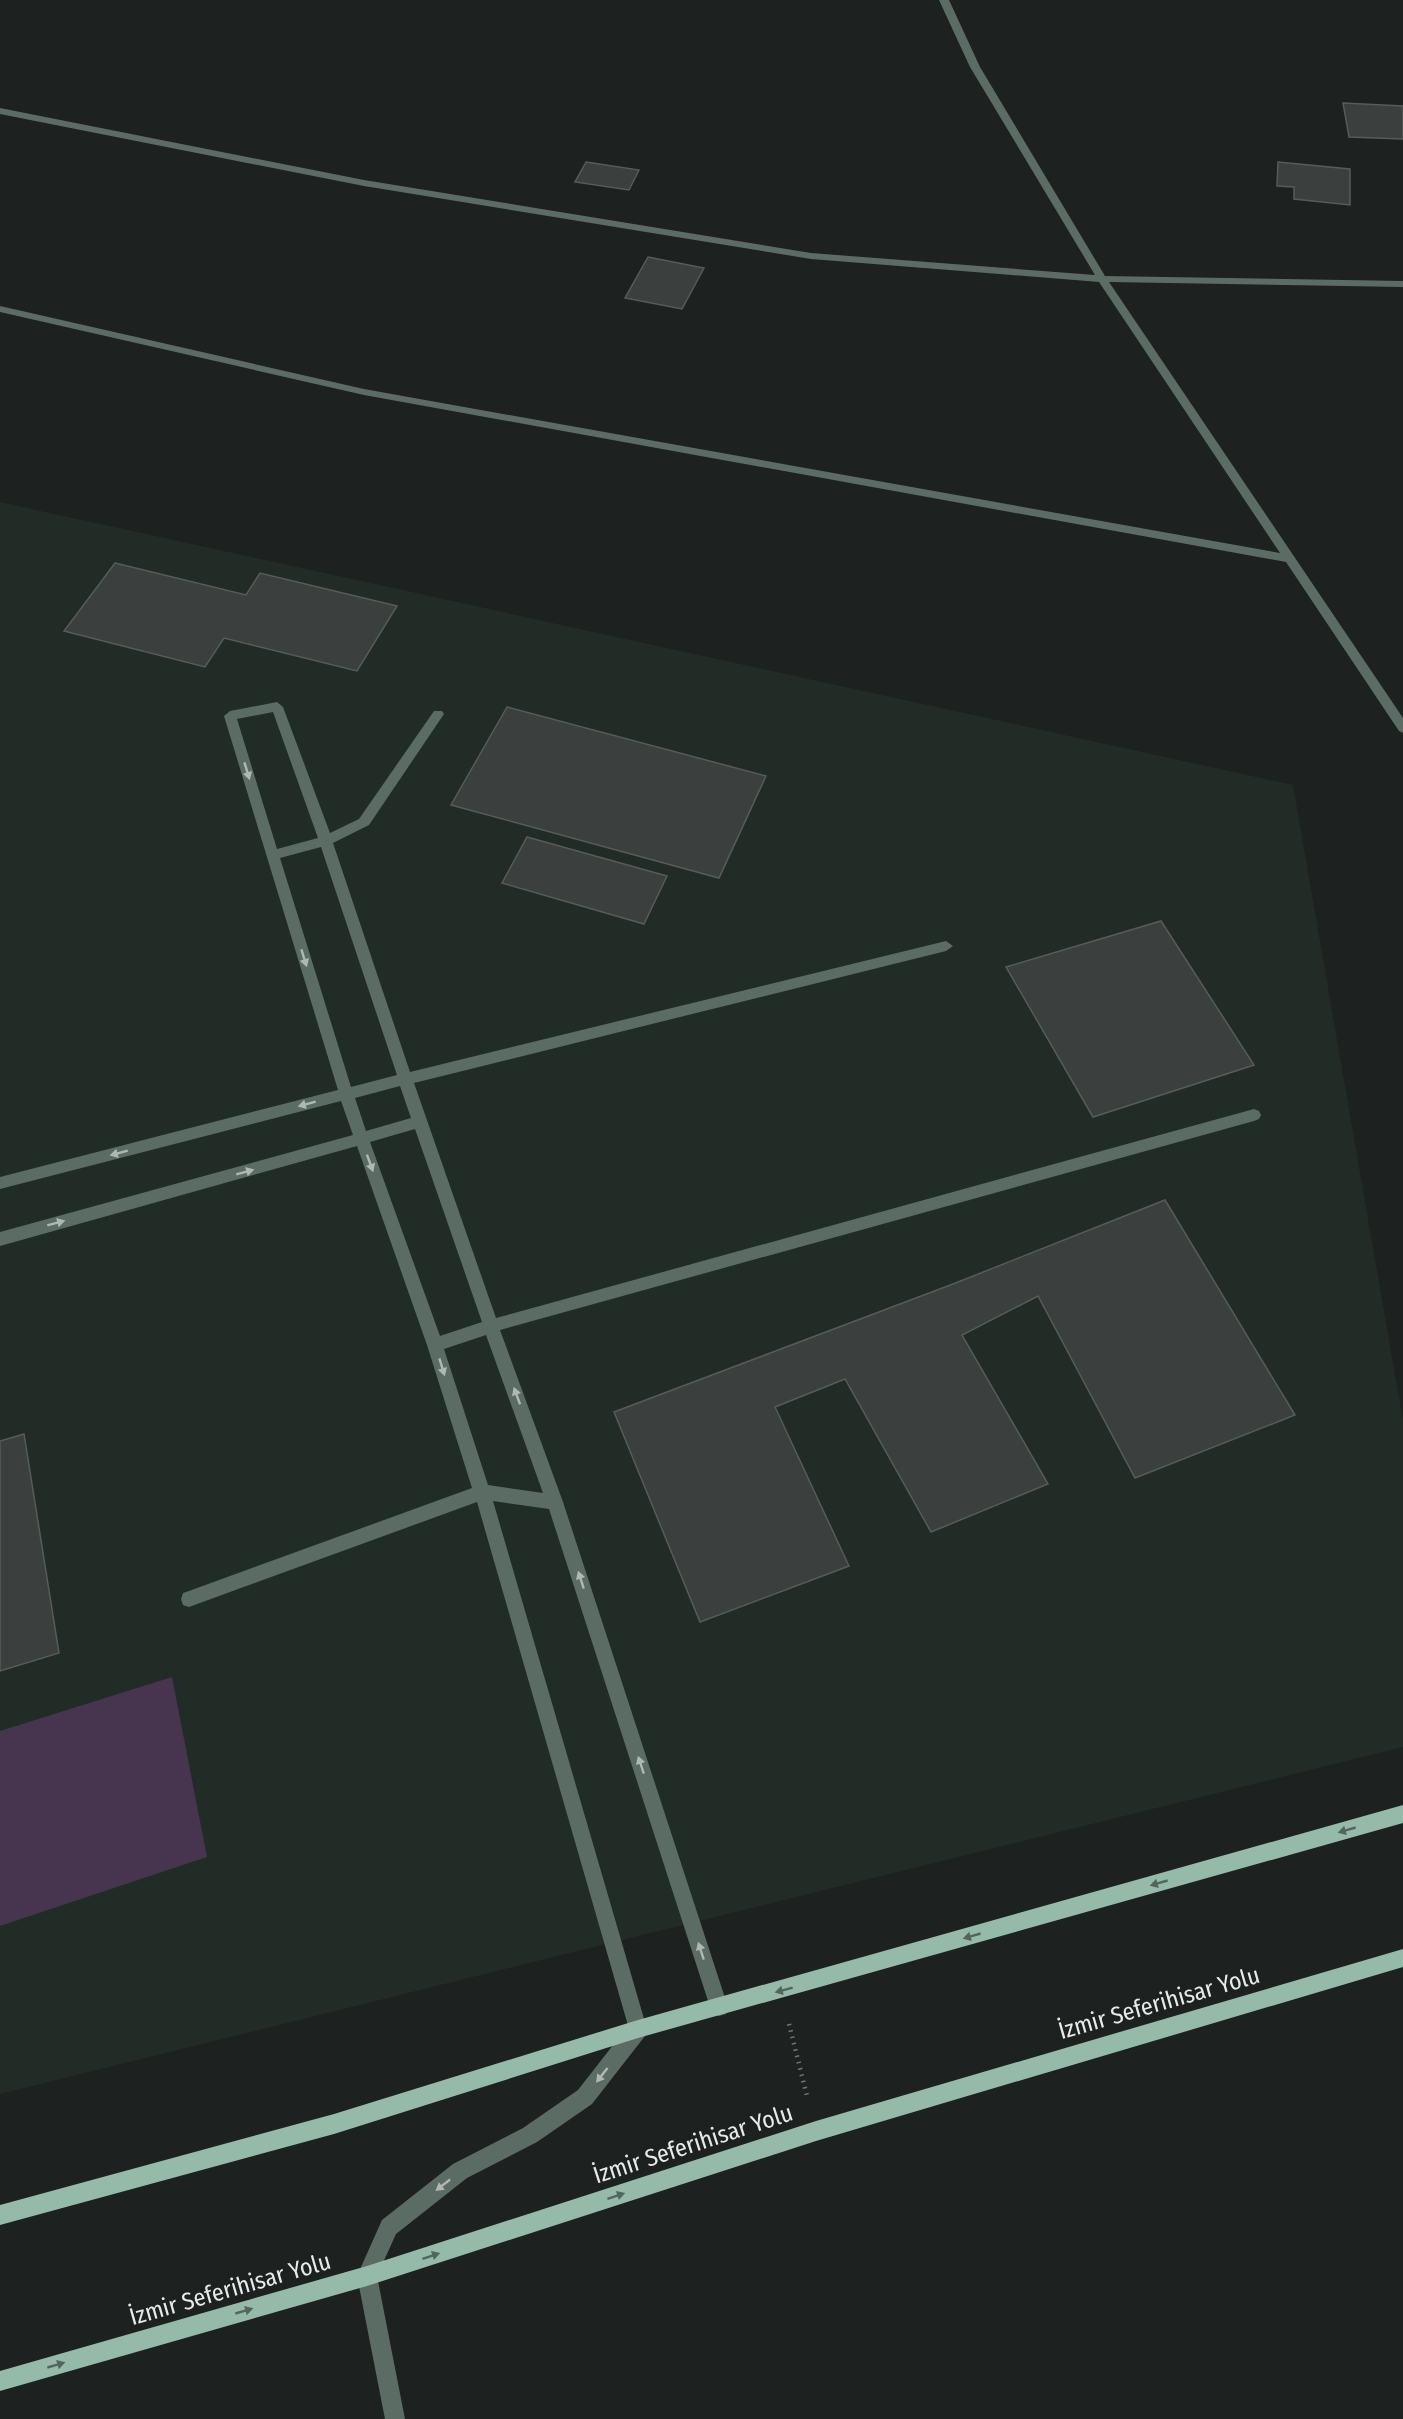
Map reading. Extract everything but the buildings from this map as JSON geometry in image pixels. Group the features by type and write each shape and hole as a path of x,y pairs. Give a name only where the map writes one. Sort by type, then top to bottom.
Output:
{"main road":[{"path":"0,2215 334,2124 638,2029 781,1991 1403,1814"},
{"name":"İzmir Seferihisar Yolu","path":"0,2381 367,2276 816,2131 1403,1958"}],"street":[{"path":"944,0 975,67 1102,279 1403,728"},
{"path":"0,111 364,183 811,256 1102,279 1403,284"},
{"path":"0,309 364,392 1290,559"},
{"path":"395,2419 367,2276 389,2227 460,2172 530,2134 585,2097 638,2029 482,1492 435,1345 346,1094 230,716 277,707 326,841 405,1079 491,1326 555,1502 719,2007"},
{"path":"273,855 326,841 364,822 438,714"},
{"path":"0,1183 405,1079 946,946"},
{"path":"435,1345 491,1326 1254,1115"},
{"path":"0,1239 420,1122"},
{"path":"189,1599 482,1492 555,1502"}],"path":[{"path":"781,1991 816,2131"}],"shaded area":[{"path":"0,502 1293,785 1403,1421 1403,1747 0,2094"},
{"path":"172,1677 207,1857 0,1926 0,1731"}]}
